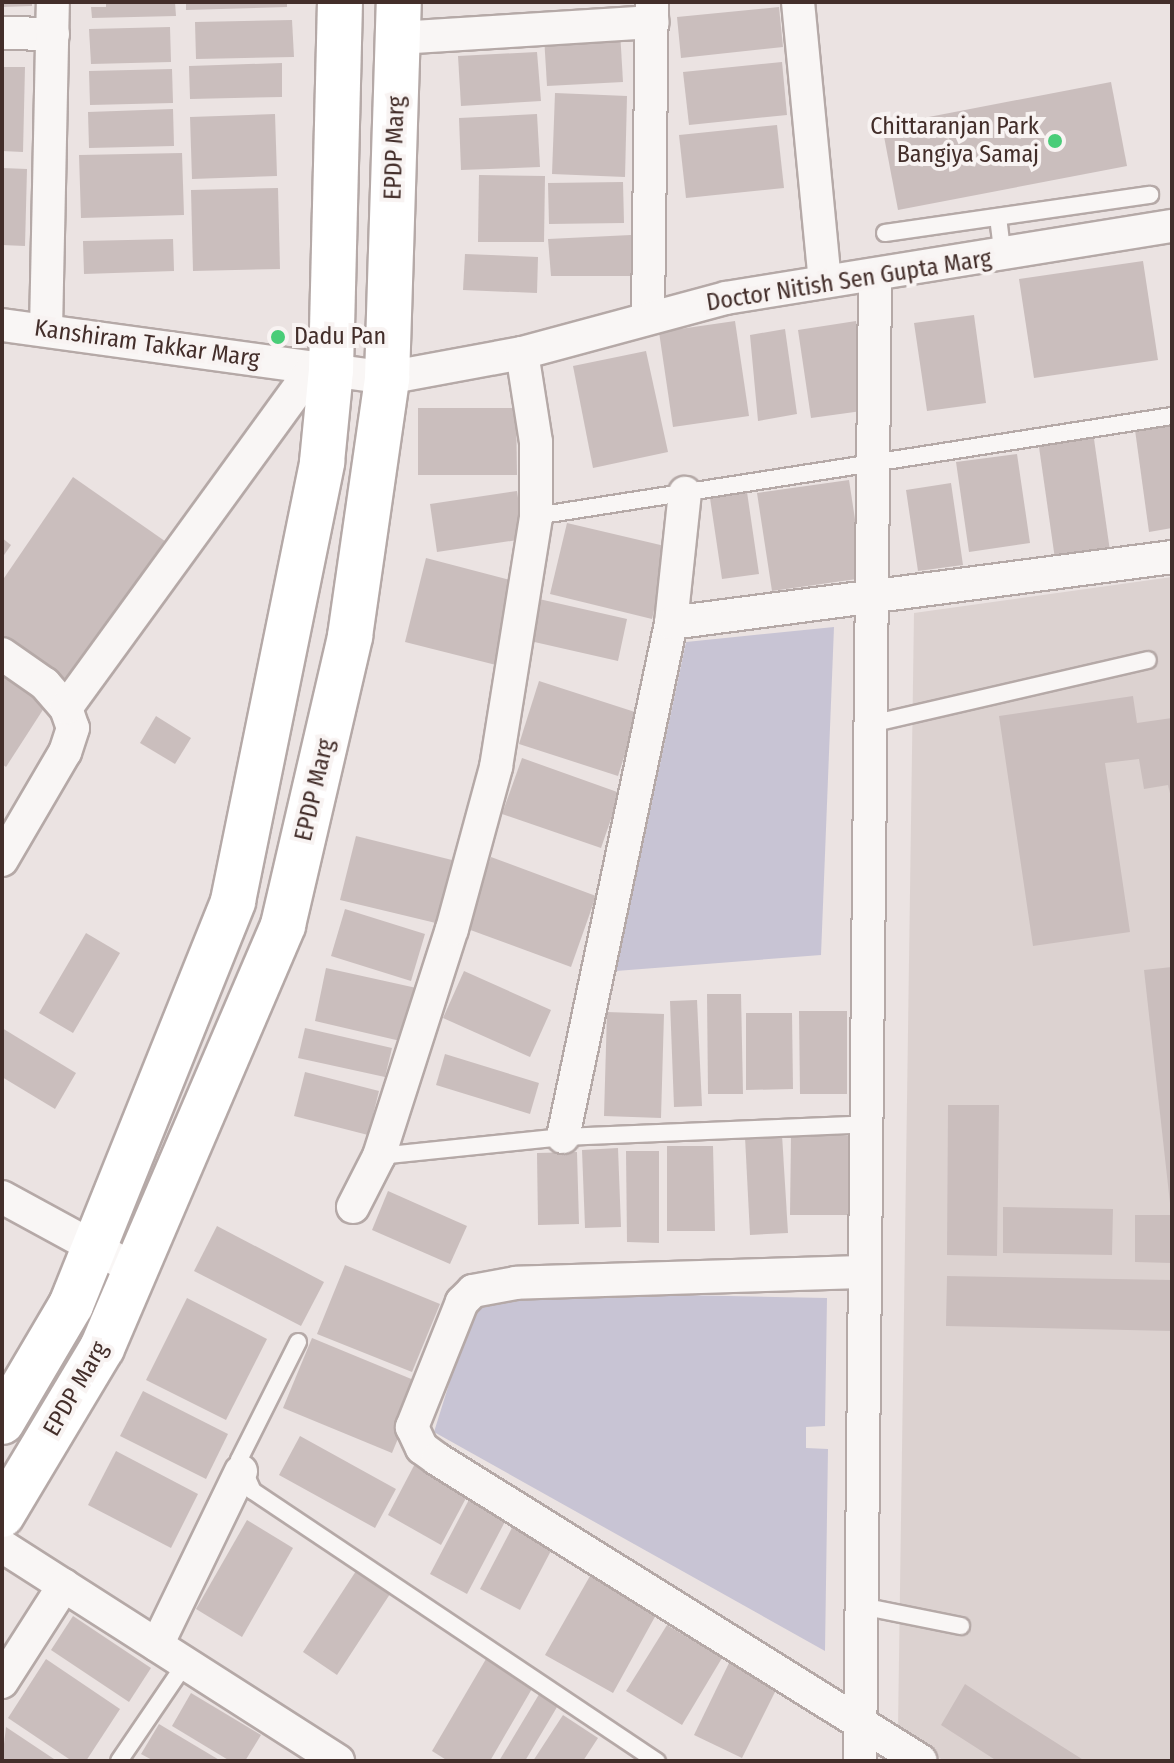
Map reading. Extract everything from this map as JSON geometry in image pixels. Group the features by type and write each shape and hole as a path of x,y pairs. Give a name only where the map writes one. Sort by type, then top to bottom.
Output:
{"main road":[{"name":"EPDP Marg","path":"2,1422 71,1305 233,901 322,462 322,369 340,2"},
{"name":"EPDP Marg","path":"2,1515 102,1348 283,925 350,636 387,378 398,20"}],"street":[{"path":"46,330 53,2"},
{"path":"798,2 825,280"},
{"path":"398,20 652,12 648,317"},
{"path":"2,33 53,34"},
{"name":"Doctor Nitish Sen Gupta Marg","path":"387,378 522,353 648,317 825,280 875,277 1172,226"},
{"path":"860,1761 861,1272 869,1124 875,277"},
{"name":"Kanshiram Takkar Marg","path":"2,325 387,378"},
{"path":"353,1207 379,1156 452,929 496,767 536,516 536,442 522,353"},
{"path":"66,708 322,369"},
{"path":"563,1137 671,623 685,493"},
{"path":"671,623 1172,557"},
{"path":"2,654 45,684 66,708 73,728 65,752 2,860"},
{"path":"2,1197 136,1270"},
{"path":"861,1272 516,1283 473,1291 462,1302 412,1427 422,1448 437,1459 921,1761"},
{"path":"157,1645 241,1471"},
{"path":"2,1546 157,1645 320,1756"},
{"path":"2,1682 64,1585"}],"lane":[{"path":"885,233 1150,195"},
{"path":"998,217 1003,256"},
{"path":"536,516 1172,416"},
{"path":"871,724 1148,660"},
{"path":"379,1156 563,1137 869,1124"},
{"path":"298,1342 239,1460 241,1471 262,1499 657,1761"},
{"path":"861,1606 961,1626"},
{"path":"119,1761 185,1664"}],"shaded area":[{"path":"1172,577 1172,1761 944,1761 898,1729 914,613"},
{"path":"834,627 821,955 616,971 686,642"},
{"path":"478,1291 827,1298 825,1426 806,1427 806,1448 828,1449 825,1651 434,1432"}],"building":[{"path":"2,2 32,2 32,6 2,7"},
{"path":"106,2 175,2 176,16 92,18 91,7 106,7"},
{"path":"186,2 287,2 287,7 186,10"},
{"path":"779,7 783,47 681,58 677,17"},
{"path":"292,20 294,57 196,59 195,22"},
{"path":"170,27 171,62 91,64 89,29"},
{"path":"620,31 623,82 547,86 544,36"},
{"path":"537,52 541,101 461,106 458,56"},
{"path":"782,62 787,115 689,125 683,72"},
{"path":"282,63 282,97 190,99 189,66"},
{"path":"2,67 25,67 23,152 2,151"},
{"path":"172,69 173,103 90,105 89,71"},
{"path":"1111,82 1127,166 898,210 882,126"},
{"path":"555,93 627,96 625,177 552,174"},
{"path":"173,109 174,146 89,148 88,112"},
{"path":"275,114 277,176 192,179 190,117"},
{"path":"537,114 540,167 461,170 459,118"},
{"path":"777,125 784,188 686,198 679,135"},
{"path":"182,153 184,215 81,218 79,155"},
{"path":"2,168 27,169 25,246 2,245"},
{"path":"479,175 545,176 544,242 478,242"},
{"path":"623,182 624,223 549,224 548,183"},
{"path":"278,188 280,269 193,271 191,190"},
{"path":"631,235 633,276 551,276 548,239"},
{"path":"173,239 174,271 84,274 83,241"},
{"path":"465,254 538,257 537,293 463,290"},
{"path":"1143,261 1158,360 1034,378 1019,279"},
{"path":"974,315 986,403 927,411 914,323"},
{"path":"735,321 749,416 673,427 659,332"},
{"path":"856,321 869,410 811,418 798,330"},
{"path":"785,329 797,414 758,421 750,335"},
{"path":"646,351 668,452 593,468 573,366"},
{"path":"418,408 516,408 517,475 418,475"},
{"path":"1172,425 1172,528 1149,532 1135,430"},
{"path":"1093,432 1111,558 1056,566 1038,440"},
{"path":"1017,454 1030,543 969,552 956,462"},
{"path":"73,477 172,546 74,689 2,640 2,581"},
{"path":"849,480 864,578 772,591 757,493"},
{"path":"951,483 963,565 918,571 906,490"},
{"path":"517,491 524,539 437,552 430,504"},
{"path":"747,492 759,574 722,579 710,498"},
{"path":"567,523 669,547 652,619 550,594"},
{"path":"2,538 11,545 2,558"},
{"path":"426,558 521,583 500,666 405,642"},
{"path":"539,599 627,619 618,661 530,641"},
{"path":"2,676 46,705 6,767 2,764"},
{"path":"539,681 638,713 618,776 519,744"},
{"path":"1133,696 1137,723 1172,718 1172,802 1168,785 1144,789 1139,759 1105,763 1130,932 1033,946 999,716"},
{"path":"156,716 191,738 175,764 140,743"},
{"path":"522,758 620,793 601,848 502,814"},
{"path":"356,836 456,861 440,924 340,900"},
{"path":"491,857 596,896 571,967 465,928"},
{"path":"345,909 425,934 411,981 331,956"},
{"path":"86,933 120,953 73,1033 39,1013"},
{"path":"1172,967 1172,1203 1170,1203 1144,970"},
{"path":"326,968 421,989 409,1043 315,1021"},
{"path":"464,971 551,1010 530,1057 443,1018"},
{"path":"707,994 741,994 743,1094 708,1094"},
{"path":"697,1000 702,1106 674,1107 670,1001"},
{"path":"799,1011 847,1011 847,1094 800,1094"},
{"path":"607,1012 664,1014 661,1118 604,1116"},
{"path":"746,1013 792,1013 793,1089 746,1090"},
{"path":"2,1028 76,1073 55,1109 2,1077"},
{"path":"305,1028 392,1048 385,1077 298,1058"},
{"path":"445,1054 539,1083 530,1114 436,1085"},
{"path":"305,1072 379,1091 368,1135 294,1116"},
{"path":"948,1105 999,1105 997,1256 947,1255"},
{"path":"782,1135 788,1233 750,1235 745,1137"},
{"path":"791,1136 855,1136 854,1215 790,1215"},
{"path":"667,1146 713,1146 715,1231 667,1231"},
{"path":"618,1148 621,1227 585,1228 582,1150"},
{"path":"626,1151 659,1151 659,1243 627,1242"},
{"path":"577,1152 579,1224 538,1225 537,1153"},
{"path":"388,1191 467,1226 450,1264 372,1230"},
{"path":"1003,1207 1113,1209 1112,1255 1003,1253"},
{"path":"1135,1215 1172,1215 1172,1263 1135,1262"},
{"path":"217,1226 324,1282 301,1326 194,1271"},
{"path":"345,1265 440,1304 412,1372 317,1334"},
{"path":"947,1276 1172,1280 1172,1331 946,1326"},
{"path":"187,1298 267,1339 226,1420 146,1380"},
{"path":"312,1338 421,1383 392,1453 283,1408"},
{"path":"143,1391 228,1434 206,1479 120,1436"},
{"path":"300,1436 396,1489 375,1528 279,1475"},
{"path":"116,1451 198,1494 171,1548 88,1505"},
{"path":"419,1456 473,1485 441,1545 388,1515"},
{"path":"473,1492 510,1512 467,1594 430,1574"},
{"path":"247,1520 293,1548 242,1637 196,1609"},
{"path":"514,1524 554,1545 520,1610 480,1589"},
{"path":"356,1571 390,1594 337,1675 303,1652"},
{"path":"590,1576 657,1613 613,1693 545,1655"},
{"path":"73,1616 151,1668 129,1702 51,1650"},
{"path":"667,1625 722,1658 682,1725 626,1691"},
{"path":"46,1659 120,1709 86,1761 72,1761 8,1718"},
{"path":"486,1659 533,1687 490,1761 448,1761 432,1751"},
{"path":"730,1661 778,1686 742,1758 694,1735"},
{"path":"965,1684 1085,1761 997,1761 941,1725"},
{"path":"541,1691 560,1702 525,1761 499,1761"},
{"path":"191,1693 261,1735 245,1761 230,1761 172,1726"},
{"path":"563,1715 598,1738 583,1761 533,1761"},
{"path":"159,1724 221,1761 154,1761 141,1754"},
{"path":"6,1727 57,1761 2,1761"}],"place":[{"name":"Chittaranjan Park Bangiya Samaj","path":"1055,141"},
{"name":"Dadu Pan","path":"278,337"}]}
